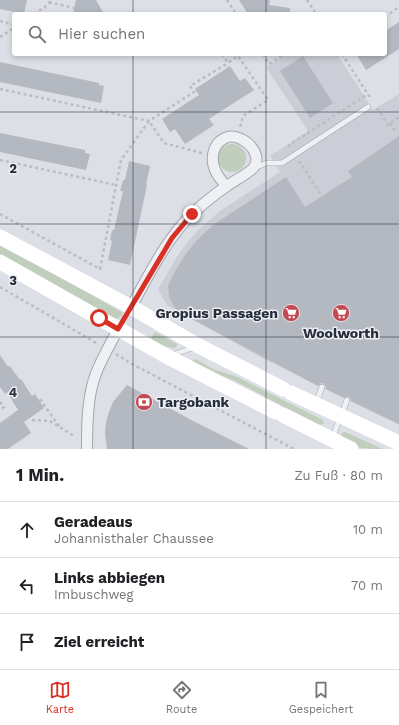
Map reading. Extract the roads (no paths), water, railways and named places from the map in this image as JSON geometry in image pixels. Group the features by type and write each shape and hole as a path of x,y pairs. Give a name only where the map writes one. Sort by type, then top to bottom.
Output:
{"main road":[{"path":"0,237 131,307 197,346 316,405 399,443"},
{"path":"0,262 168,357 351,449"},
{"path":"118,329 131,307"}],"street":[{"path":"131,307 165,249 181,227 201,206 226,186 254,168 256,161 254,149 247,141 228,136 222,139 215,148 212,156 215,172 226,186"},
{"path":"87,449 87,417 91,390 99,366 118,329"}],"lane":[{"path":"254,168 267,163 282,163 368,107"},
{"path":"168,357 197,346"},
{"path":"316,405 322,388"},
{"path":"332,440 347,400"}],"place":[{"name":"Gropius Passagen","path":"291,313"},
{"name":"Woolworth","path":"341,313"},
{"name":"Targobank","path":"144,402"}]}
